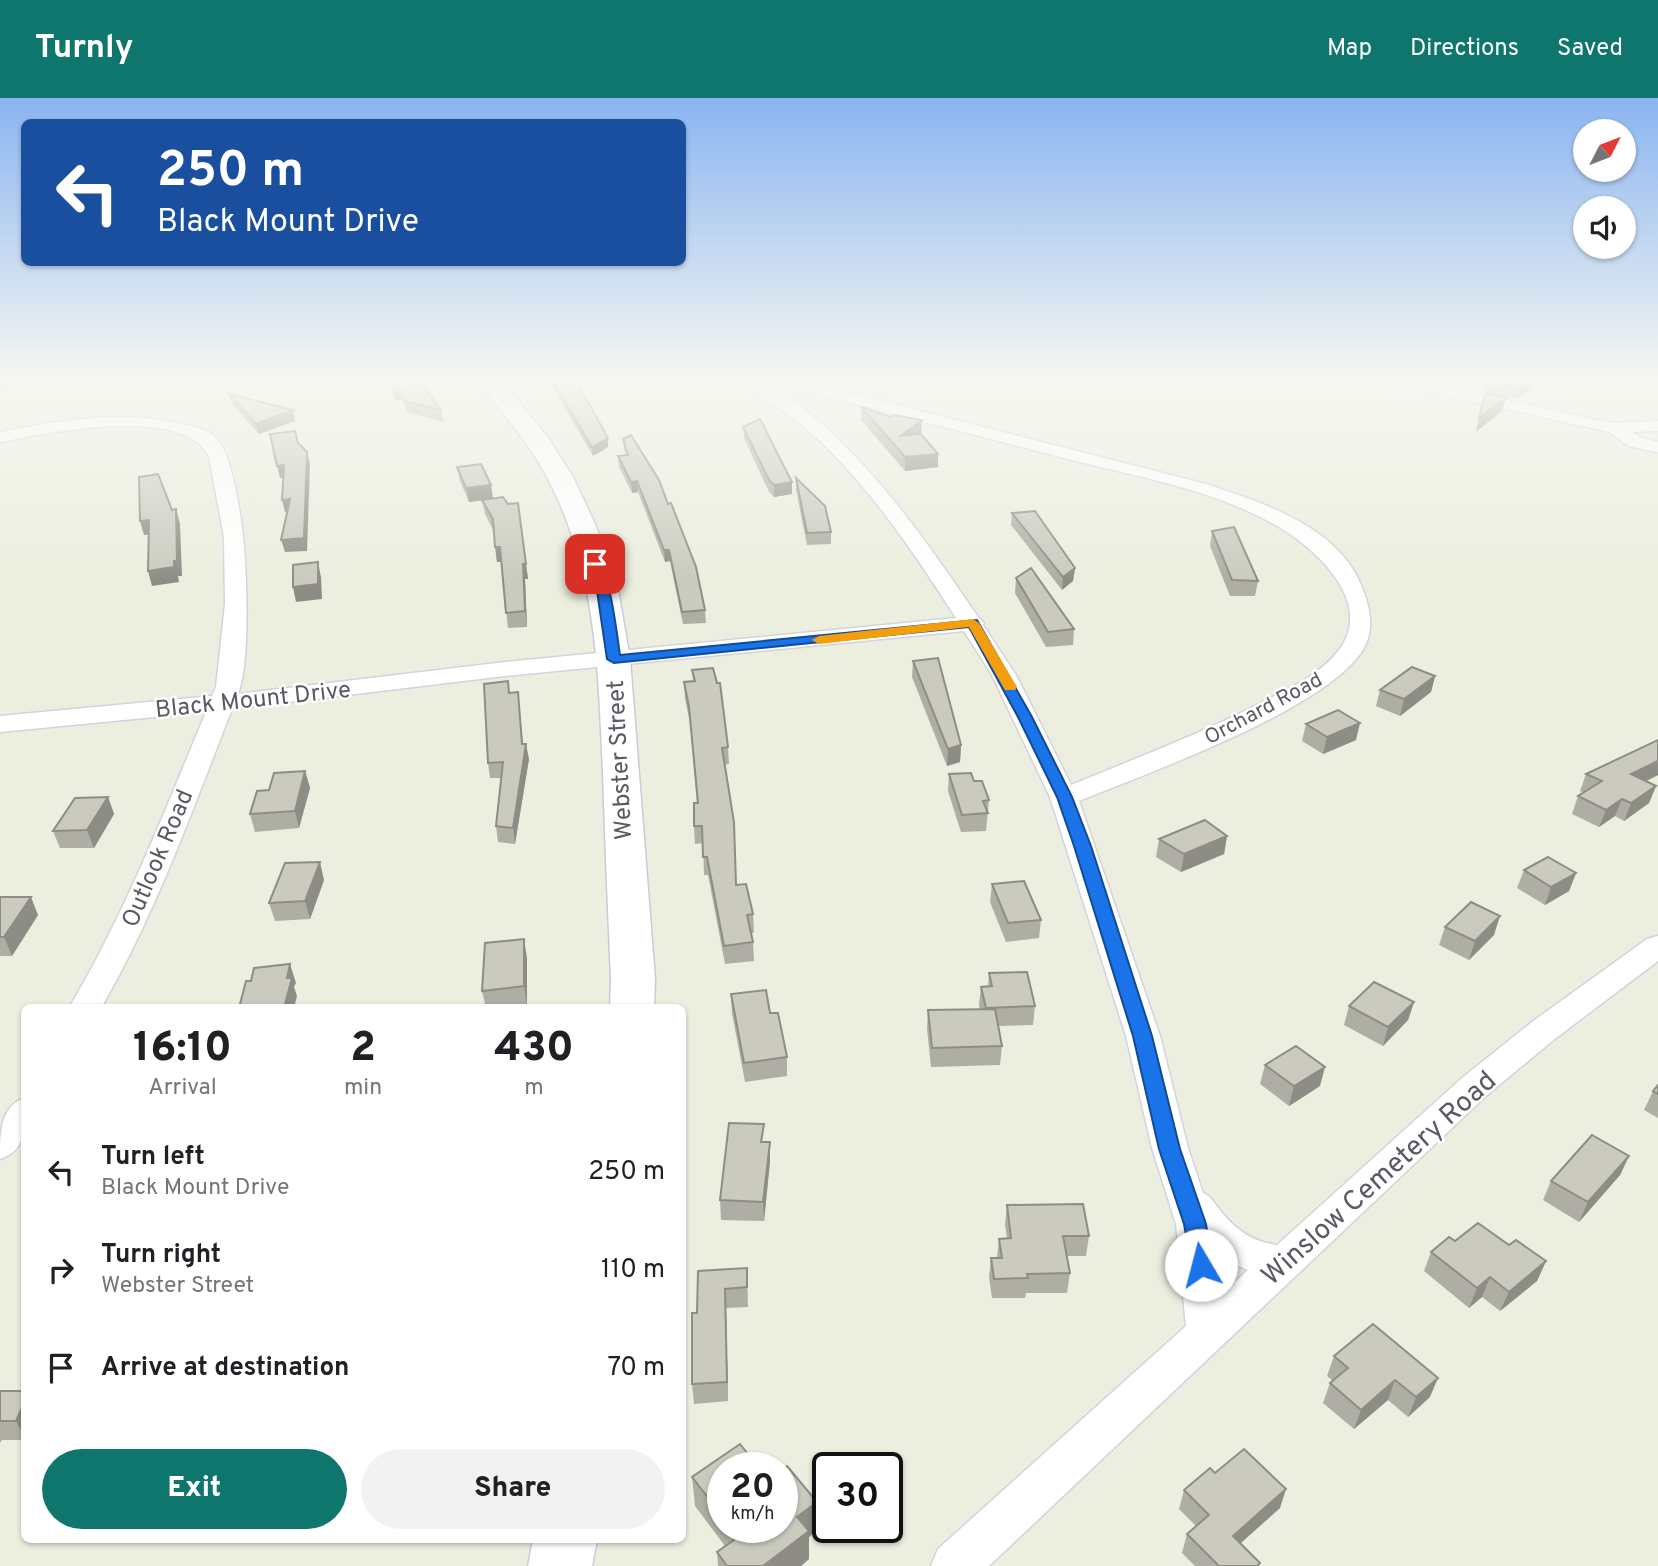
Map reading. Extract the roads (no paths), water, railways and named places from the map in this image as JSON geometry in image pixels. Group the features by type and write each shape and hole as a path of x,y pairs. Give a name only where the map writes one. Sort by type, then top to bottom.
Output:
{"street":[{"name":"Outlook Road","path":"87,1004 113,961 149,886 224,695 236,567 224,476 213,446"},
{"name":"Webster Street","path":"540,446 565,489 602,584 614,659 632,1004"},
{"path":"833,446 914,537 973,623 1004,675 1065,797 1143,1036 1170,1149 1195,1224 1208,1332"},
{"name":"Orchard Road","path":"1038,446 1214,492 1288,523 1309,538 1344,571 1352,584 1360,619 1357,638 1348,655 1326,675 1292,697 1168,756 1065,797"},
{"name":"Black Mount Drive","path":"0,709 224,695 973,623"},
{"name":"Black Mount Drive","path":"0,724 224,695"},
{"name":"Winslow Cemetery Road","path":"955,1566 1474,1087 1544,1030 1658,946"},
{"path":"0,1145 21,1115"},
{"path":"1183,1188 1210,1228 1225,1243 1252,1257 1286,1262"},
{"path":"561,1566 565,1543"}]}
